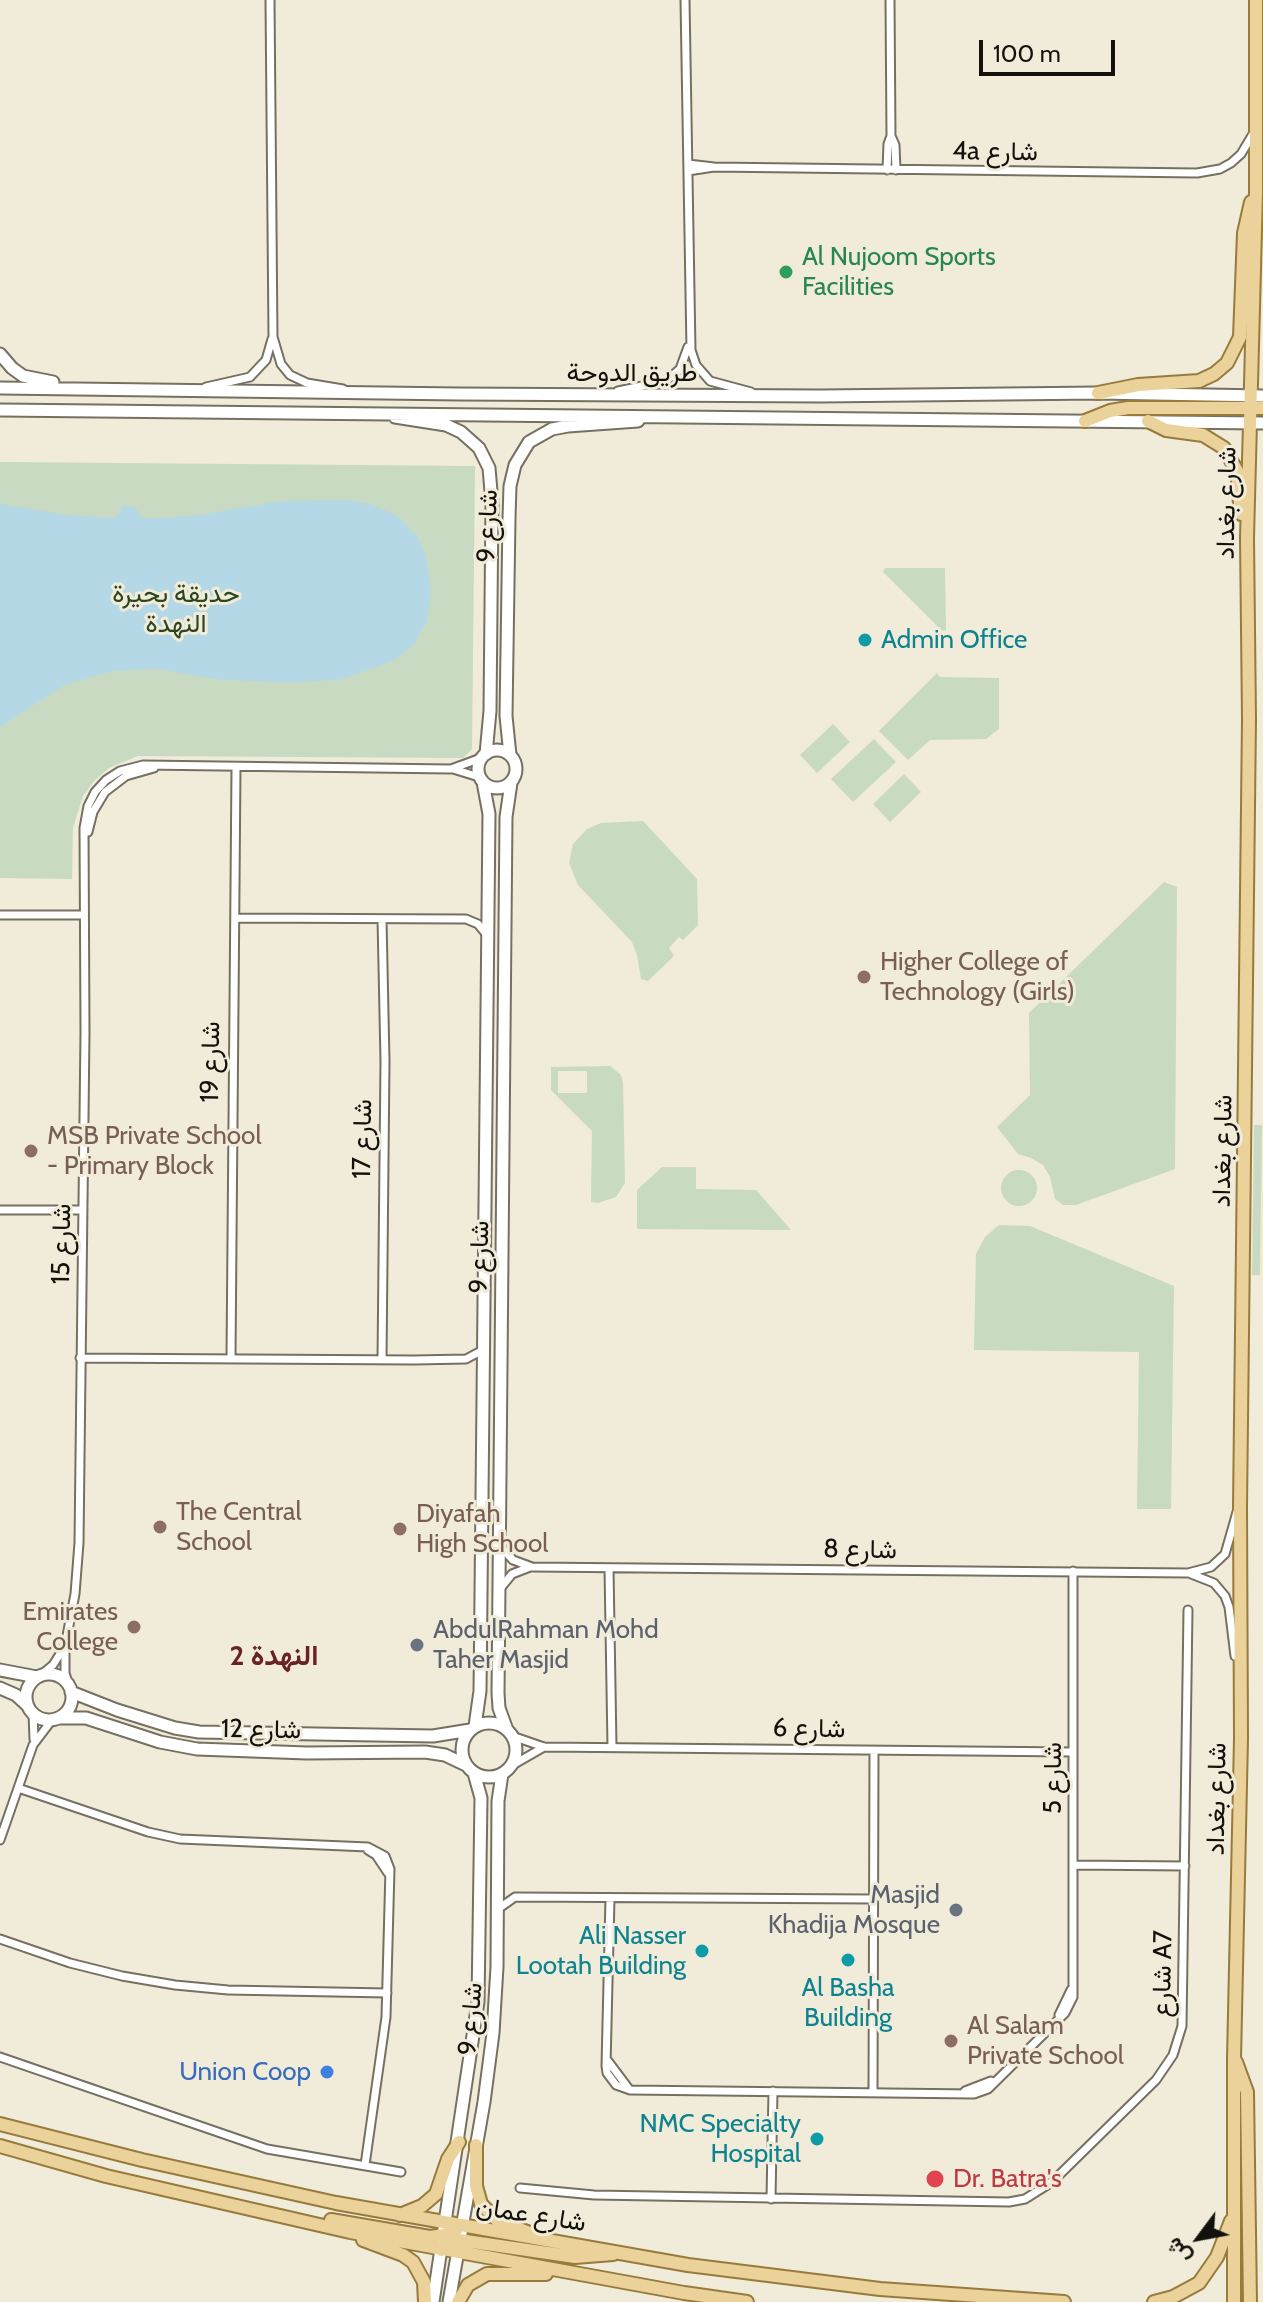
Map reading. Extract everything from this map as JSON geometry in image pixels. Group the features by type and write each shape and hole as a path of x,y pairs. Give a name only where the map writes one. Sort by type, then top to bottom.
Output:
{"main road":[{"name":"شارع بغداد","path":"1234,2302 1249,751 1247,538 1257,422 1256,6"},
{"path":"1256,192 1263,214"},
{"path":"1098,393 1138,385 1199,381 1227,363 1240,337 1244,233 1256,192"},
{"path":"1085,421 1128,408 1257,402"},
{"path":"1148,421 1166,430 1203,435 1228,453 1239,478 1241,514 1247,538"},
{"path":"1234,2059 1247,2092 1250,2302"},
{"name":"شارع عمان","path":"0,2124 444,2229"},
{"path":"399,2216 422,2206 436,2194 448,2159 459,2142"},
{"path":"476,2145 477,2192 484,2209 498,2221 540,2239"},
{"path":"0,2146 106,2176 350,2232 440,2257 447,2243 575,2257 598,2257 620,2252"},
{"path":"1154,2302 1173,2297 1199,2283 1217,2257 1234,2214"},
{"path":"296,2220 328,2220 423,2236 444,2229 458,2246"},
{"path":"350,2232 413,2262 424,2282 425,2302"},
{"name":"شارع عمان","path":"458,2246 540,2239 688,2265 831,2284 1064,2302"},
{"name":"شارع عمان","path":"458,2246 562,2272 747,2302"},
{"path":"458,2302 468,2285 487,2274 562,2272"}],"street":[{"path":"270,0 273,337 278,357 290,375 307,383 334,386 349,392"},
{"path":"685,0 689,341 696,365 710,381 758,395"},
{"path":"890,0 891,136 895,145 892,170"},
{"path":"1250,0 1256,6"},
{"name":"4a شارع","path":"688,168 1208,172 1231,163 1241,154 1256,129"},
{"path":"199,390 243,381 257,373 266,360 273,337"},
{"path":"607,394 666,381 680,369 689,341"},
{"path":"0,354 12,368 29,378 80,389"},
{"name":"طريق الدوحة","path":"0,388 758,395 1098,393 1257,402"},
{"name":"طريق الدوحة","path":"0,410 1257,422"},
{"name":"شارع 9","path":"383,413 454,428 473,442 489,468 492,503 490,681 484,756"},
{"name":"شارع 9","path":"510,755 506,716 509,508 512,476 519,457 536,437 560,427 625,423 664,415"},
{"path":"498,750 510,755 516,772 511,783 493,788 481,780 478,771 484,756 498,750"},
{"name":"شارع 15","path":"451,769 484,756"},
{"name":"شارع 15","path":"70,1689 65,1646 75,1594 78,1554 85,841 93,812 105,792 126,776 160,766 451,769 481,780"},
{"name":"شارع 19","path":"231,1357 236,768"},
{"name":"شارع 9","path":"472,1728 480,1701 489,806 481,780"},
{"name":"شارع 9","path":"510,1733 498,1700 506,808 511,783"},
{"path":"466,919 487,906"},
{"path":"0,915 84,915"},
{"path":"236,918 466,919 478,924 487,935"},
{"name":"شارع 17","path":"382,919 385,1061 382,1360"},
{"path":"487,992 493,1012 494,1039 504,1057"},
{"path":"0,1210 83,1210"},
{"path":"80,1358 466,1359 483,1350"},
{"path":"466,1359 483,1368"},
{"name":"شارع 8","path":"532,1567 1188,1573 1211,1567 1225,1554 1240,1507"},
{"path":"499,1544 513,1560 532,1567"},
{"path":"499,1592 512,1574 532,1567"},
{"path":"609,1568 612,1747"},
{"name":"شارع 5","path":"610,1898 606,2066 610,2080 616,2085 630,2090 981,2093 1069,2008 1073,1997 1073,1571"},
{"name":"شارع 8","path":"1188,1573 1214,1583 1228,1602 1240,1694"},
{"name":"شارع A7","path":"520,2188 585,2195 1009,2202 1040,2192 1156,2080 1173,2055 1182,2026 1188,1610"},
{"name":"شارع 15","path":"39,1676 53,1665 65,1646"},
{"path":"0,1670 60,1677 70,1689 71,1704 33,1745 0,1840"},
{"path":"33,1745 27,1690 39,1676"},
{"path":"0,1688 16,1695 39,1718 55,1719"},
{"name":"شارع 12","path":"70,1689 132,1715 199,1732 433,1736 472,1728"},
{"name":"شارع 12","path":"55,1719 86,1718 160,1742 197,1749 307,1753 425,1752 445,1755 470,1769"},
{"path":"495,1723 510,1733 516,1746 515,1757 506,1770 483,1777 470,1769 461,1750 465,1736 472,1728 495,1723"},
{"name":"شارع 6","path":"510,1733 544,1747 1073,1752"},
{"name":"شارع 6","path":"506,1770 544,1747"},
{"path":"873,2092 874,1751"},
{"name":"شارع 9","path":"440,2257 480,1983 481,1798 470,1769"},
{"name":"شارع 9","path":"458,2246 493,2033 498,1801 506,1770"},
{"path":"18,1788 148,1832 180,1839 375,1848 385,1856 390,1869 387,1993 381,2065 365,2165"},
{"path":"1073,1865 1185,1866"},
{"path":"498,1882 515,1897"},
{"path":"498,1909 515,1897 873,1899"},
{"path":"0,1939 70,1963 175,1985 228,1990 387,1993"},
{"path":"0,2057 267,2149 401,2172"},
{"path":"771,2199 773,2091"},
{"path":"449,2302 458,2246"},
{"path":"433,2302 440,2257"}],"green space":[{"name":"حديقة بحيرة النهدة","path":"0,462 475,466 472,749 463,758 138,756 109,768 83,796 73,828 72,879 0,878"},
{"path":"885,568 945,568 946,630 942,631 883,572"},
{"path":"937,673 940,677 999,678 999,729 986,739 930,740 908,760 879,731"},
{"path":"833,724 850,742 817,773 800,755"},
{"path":"874,739 896,762 853,802 831,779"},
{"path":"904,774 921,792 890,822 873,804"},
{"path":"643,821 697,879 698,925 683,940 679,937 669,948 674,956 648,981 641,979 632,942 578,885 569,863 573,844 587,829 601,823"},
{"path":"1164,882 1177,887 1175,1169 1076,1205 1063,1205 1055,1199 1050,1177 1043,1165 1018,1154 997,1127 1030,1095 1029,1013"},
{"path":"610,1066 621,1075 625,1183 616,1197 591,1202 592,1131 551,1090 551,1067","holes":["558,1071 587,1071 587,1093 558,1093"]},
{"path":"1254,1125 1262,1125 1260,1275 1252,1275"},
{"path":"662,1167 696,1167 696,1189 756,1190 791,1230 637,1229 637,1190"},
{"path":"1019,1170 1032,1175 1037,1188 1032,1201 1019,1206 1006,1201 1001,1188 1006,1175"},
{"path":"999,1225 1030,1226 1174,1286 1171,1509 1137,1509 1139,1352 974,1350 976,1254 985,1237"}],"water":[{"path":"348,500 370,504 396,515 417,536 426,555 431,590 427,621 414,644 395,660 343,679 291,683 215,679 159,669 114,671 66,684 0,727 0,504 66,515 115,518 123,506 135,507 142,518 159,518 199,515 282,501"}],"place":[{"name":"Al Nujoom Sports Facilities","path":"786,272"},
{"name":"Admin Office","path":"865,640"},
{"name":"Higher College of Technology (Girls)","path":"864,977"},
{"name":"MSB Private School - Primary Block","path":"31,1151"},
{"name":"The Central School","path":"160,1527"},
{"name":"Diyafah High School","path":"400,1529"},
{"name":"Emirates College","path":"134,1627"},
{"name":"AbdulRahman Mohd Taher Masjid","path":"417,1645"},
{"name":"Masjid Khadija Mosque","path":"956,1910"},
{"name":"Ali Nasser Lootah Building","path":"702,1951"},
{"name":"Al Basha Building","path":"848,1960"},
{"name":"Al Salam Private School","path":"951,2041"},
{"name":"Union Coop","path":"327,2072"},
{"name":"NMC Specialty Hospital","path":"817,2139"},
{"name":"Dr. Batra's","path":"935,2179"}],"district":[{"name":"النهدة 2","path":"274,1657"}]}
